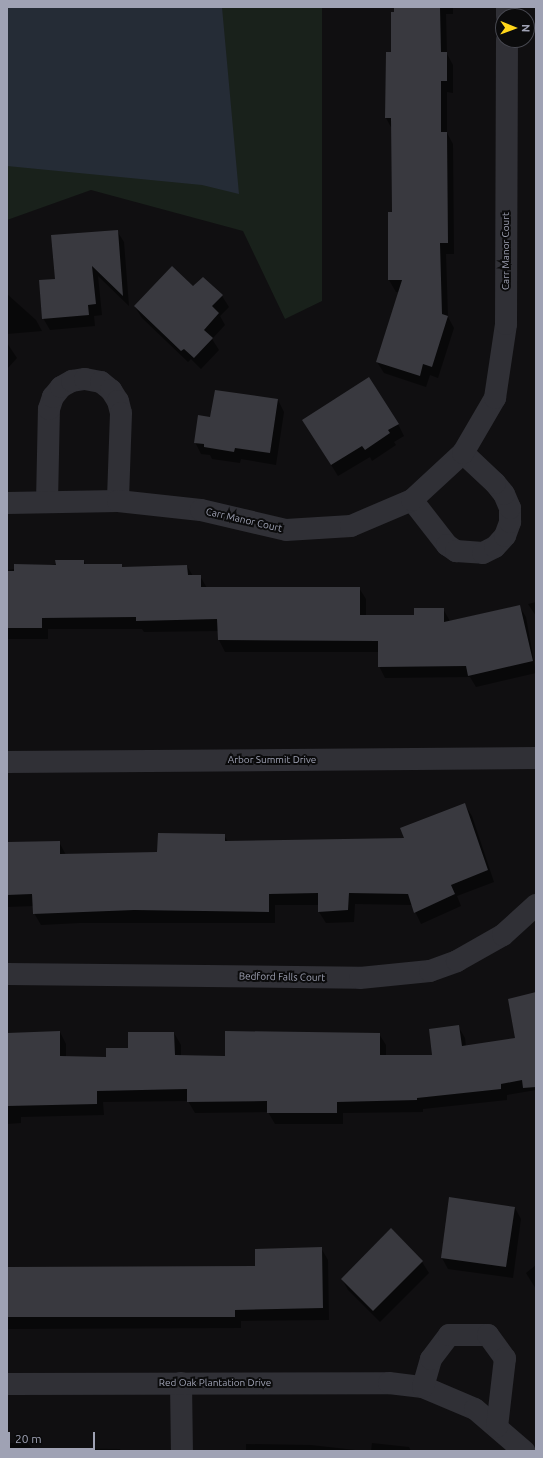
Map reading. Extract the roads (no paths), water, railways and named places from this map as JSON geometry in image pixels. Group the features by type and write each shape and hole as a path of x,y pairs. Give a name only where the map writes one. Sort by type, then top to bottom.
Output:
{"street":[{"name":"Carr Manor Court","path":"7,503 118,501 201,510 286,530 351,526 412,500 463,453 495,398 506,324 507,48"},
{"path":"47,502 49,409 53,397 61,387 72,381 85,378 101,382 111,390 118,401 121,413 118,501"},
{"path":"412,500 447,545 456,551 483,553 495,547 505,536 510,522 510,508 504,494 495,482 463,453"},
{"name":"Arbor Summit Drive","path":"7,762 536,758"},
{"name":"Bedford Falls Court","path":"7,974 360,978 430,971 457,961 504,935 536,905"},
{"path":"423,1387 431,1360 449,1335 488,1335 505,1358 497,1427"},
{"path":"182,1383 182,1451"},
{"name":"Red Oak Plantation Drive","path":"7,1384 389,1383 423,1387 475,1409 524,1451"}]}
